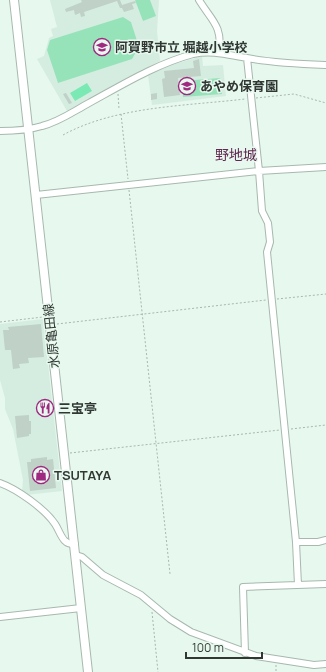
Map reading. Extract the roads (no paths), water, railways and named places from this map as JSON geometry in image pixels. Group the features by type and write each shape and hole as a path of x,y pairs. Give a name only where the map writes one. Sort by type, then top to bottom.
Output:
{"main road":[{"name":"水原亀田線","path":"14,0 88,672"}],"street":[{"path":"199,0 214,20 220,32 221,41 219,52"},
{"path":"0,130 28,129 56,122 118,87 176,60 206,52 219,52 247,58 326,65"},
{"path":"247,58 262,211 268,223 270,242 267,252 296,542 298,584"},
{"path":"36,195 259,171 326,166"},
{"path":"0,483 19,493 42,510 55,523 65,542 75,544"},
{"path":"296,542 318,542 326,540"},
{"path":"76,555 82,557 103,574 131,590 156,607 170,619 191,632 245,653 276,660 314,665 326,664"},
{"path":"245,653 243,587 326,584"},
{"path":"0,618 81,608"}],"place":[{"name":"阿賀野市立 堀越小学校","path":"102,47"},
{"name":"あやめ保育園","path":"187,86"},
{"name":"三宝亭","path":"45,408"},
{"name":"TSUTAYA","path":"41,475"}],"district":[{"name":"野地城","path":"236,155"}]}
